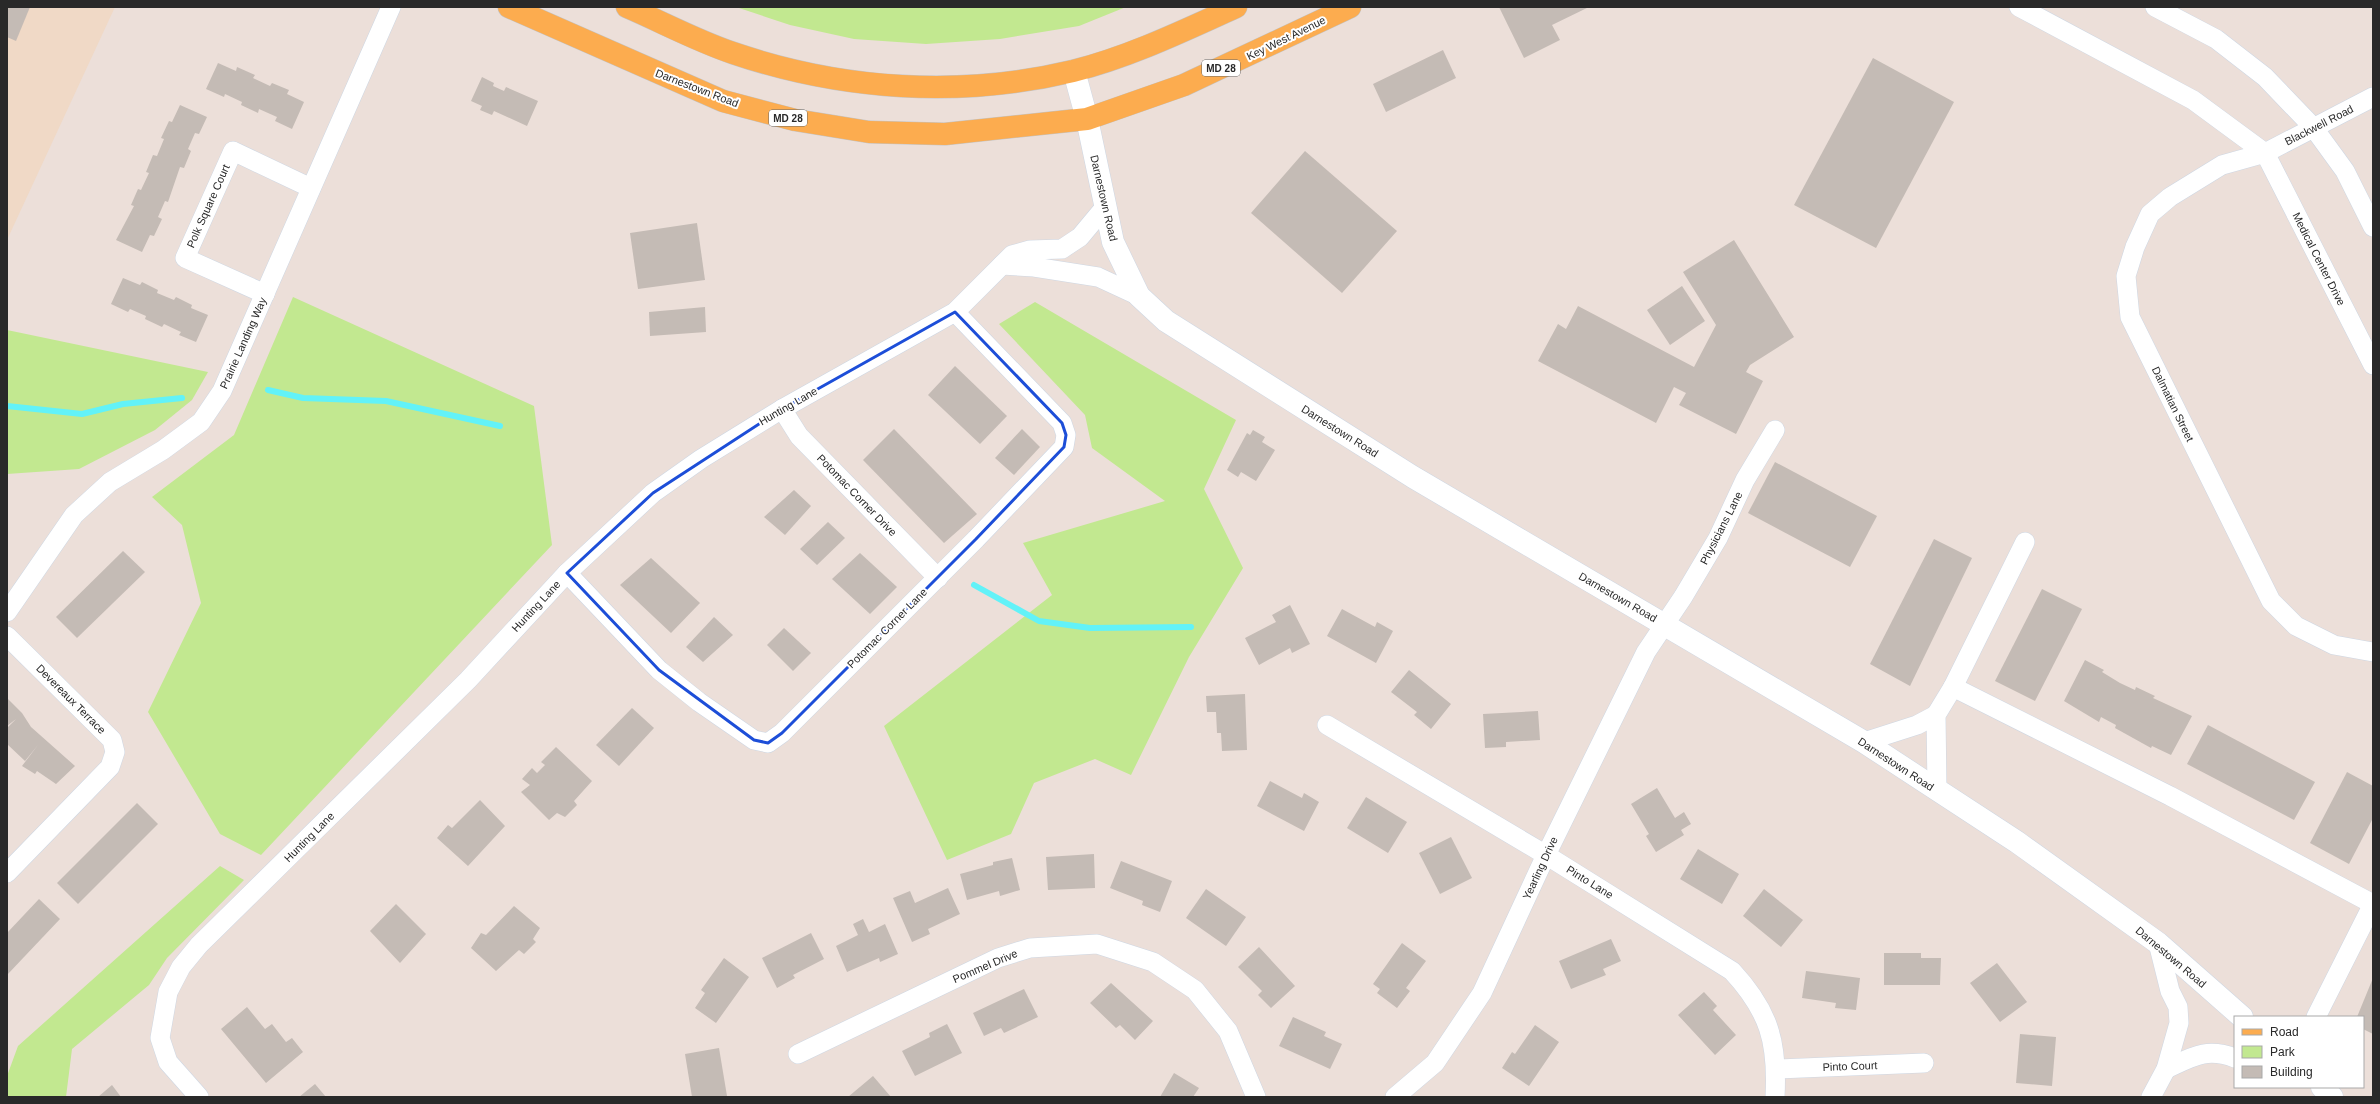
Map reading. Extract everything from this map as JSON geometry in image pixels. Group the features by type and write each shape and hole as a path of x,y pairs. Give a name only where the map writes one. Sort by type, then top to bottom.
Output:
{"main road":[{"name":"Darnestown Road","path":"509,7 723,100 795,120 869,132 945,134 1087,118"},
{"path":"627,7 732,53 801,73 872,85 946,88 1015,83 1074,71 1134,51 1236,7"},
{"name":"Key West Avenue","path":"1087,118 1184,85 1350,7"},
{"name":"Darnestown Road","path":"1074,71 1087,118 1105,207 1114,242 1139,296 1166,321 1406,472 1864,742 2016,842 2158,944 2241,1016"},
{"path":"2323,1088 2332,1097"}],"street":[{"name":"Prairie Landing Way","path":"7,612 74,514 110,482 163,450 201,422 222,391 391,7"},
{"path":"2019,7 2193,100 2265,153"},
{"path":"2155,7 2216,39 2265,77 2314,127 2345,171 2373,227"},
{"name":"Blackwell Road","path":"2265,153 2373,97"},
{"name":"Polk Square Court","path":"265,294 184,258 233,151 311,188"},
{"name":"Medical Center Drive","path":"2265,153 2373,365"},
{"name":"Dalmatian Street","path":"2265,153 2222,165 2170,197 2150,214 2135,247 2126,276 2130,317 2271,601 2296,626 2328,641 2373,652"},
{"name":"Hunting Lane","path":"199,1097 168,1062 160,1038 168,992 180,967 199,945 468,680 567,573 653,493 702,458 782,409 954,312 1012,255 1030,250 1062,249 1080,237 1105,207"},
{"path":"1002,266 1034,267 1098,277 1139,296"},
{"name":"Potomac Corner Lane","path":"567,573 659,670 699,702 754,740 768,743 782,733 938,578 1064,447 1066,435 1062,423 954,312"},
{"name":"Potomac Corner Drive","path":"782,409 799,436 938,578"},
{"name":"Physicians Lane","path":"1664,624 1718,538 1746,480 1774,430"},
{"path":"1937,790 1936,715 1952,687 2026,542"},
{"name":"Yearling Drive","path":"1395,1097 1435,1063 1482,993 1546,855 1646,652 1664,624"},
{"name":"Devereaux Terrace","path":"7,636 112,740 115,752 110,767 7,873"},
{"path":"1952,687 2170,796 2373,904 2317,1016"},
{"path":"1864,742 1917,725 1936,715"},
{"name":"Pinto Lane","path":"1327,725 1546,855 1732,971 1752,993 1766,1019 1776,1069 1775,1097"},
{"name":"Pommel Drive","path":"798,1054 998,958 1030,948 1096,944 1153,962 1195,990 1228,1031 1256,1097"},
{"path":"2151,1097 2166,1069 2179,1023 2178,1007 2170,991 2158,944"},
{"path":"2166,1069 2203,1054 2218,1052 2234,1058"},
{"name":"Pinto Court","path":"1776,1069 1924,1063"}],"highlighted area":[{"path":"955,312 1049,408 1062,423 1066,435 1064,447 976,539 782,733 768,743 754,740 659,670 567,573 653,493 782,409"}],"shaded area":[{"path":"7,7 115,7 7,240"}],"green space":[{"path":"736,7 1126,7 1079,26 1000,39 926,44 854,39 790,25"},
{"path":"293,297 534,406 552,545 261,855 220,834 148,712 201,603 182,525 152,497 234,435"},
{"path":"1035,302 1236,420 1204,489 1243,568 1189,657 1131,775 1095,759 1034,783 1011,834 947,860 884,726 1052,595 1023,543 1165,501 1092,448 1085,415 999,324"},
{"path":"7,330 208,372 192,400 155,430 79,469 7,474"},
{"path":"220,866 244,880 167,958 149,985 72,1049 66,1097 7,1097 7,1076 18,1046"}],"building":[{"path":"7,7 30,7 16,41 7,37"},
{"path":"1499,7 1589,7 1552,25 1560,40 1524,58"},
{"path":"1443,50 1456,78 1386,112 1373,84"},
{"path":"1873,58 1954,102 1876,248 1794,205"},
{"path":"218,63 236,71 237,67 255,75 253,78 270,86 272,83 289,90 287,94 304,102 292,129 275,121 277,117 259,109 258,113 241,105 242,102 225,94 224,97 206,89"},
{"path":"482,77 494,83 493,86 504,91 506,87 538,101 527,126 494,111 492,115 480,110 482,106 471,101"},
{"path":"180,105 207,117 199,134 195,133 188,149 191,151 184,168 180,167 168,202 165,201 158,217 162,219 154,236 150,235 142,252 116,240 134,206 131,205 138,189 141,190 149,173 146,172 153,155 157,156 164,139 161,138 169,121 172,122"},
{"path":"1305,151 1397,231 1342,293 1251,213"},
{"path":"697,223 705,280 638,289 630,233"},
{"path":"1734,240 1794,337 1750,365 1746,372 1763,381 1736,434 1679,405 1686,393 1674,387 1656,423 1538,361 1558,324 1566,329 1578,306 1694,367 1716,325 1683,272"},
{"path":"123,278 140,285 142,282 158,290 157,293 174,300 176,297 192,305 191,308 208,315 196,342 179,335 181,332 164,324 162,327 145,319 146,316 130,309 128,312 111,304"},
{"path":"1682,286 1705,321 1670,345 1647,310"},
{"path":"705,307 706,332 650,336 649,312"},
{"path":"955,366 1007,416 980,444 928,395"},
{"path":"894,429 977,514 944,543 863,460"},
{"path":"1022,429 1040,447 1014,475 995,458"},
{"path":"1253,430 1265,437 1262,442 1275,450 1256,481 1241,472 1238,477 1227,470 1247,433 1250,435"},
{"path":"1775,462 1877,516 1850,567 1748,513"},
{"path":"794,490 811,506 785,535 764,517"},
{"path":"828,522 845,538 817,565 800,549"},
{"path":"1934,539 1972,558 1910,686 1870,664"},
{"path":"123,551 145,572 77,638 56,617"},
{"path":"860,553 897,587 870,614 832,579"},
{"path":"651,558 700,603 671,633 620,585"},
{"path":"2042,589 2082,609 2035,701 1995,681"},
{"path":"1290,605 1310,644 1292,653 1290,648 1259,665 1245,638 1276,622 1272,615"},
{"path":"1342,609 1375,627 1377,622 1393,631 1376,663 1327,636"},
{"path":"714,617 733,635 703,662 686,647"},
{"path":"784,628 811,653 793,671 767,645"},
{"path":"2085,660 2104,670 2102,672 2120,683 2135,690 2136,687 2155,696 2153,698 2192,716 2171,755 2152,746 2151,748 2115,728 2116,725 2101,717 2099,722 2064,701"},
{"path":"1409,670 1451,704 1431,729 1414,715 1417,712 1391,692"},
{"path":"1245,694 1247,750 1222,751 1221,733 1217,733 1216,712 1207,712 1206,696"},
{"path":"7,698 22,713 31,727 75,766 56,784 37,771 35,774 22,766 38,745 25,761 7,744 7,728 16,719 7,726"},
{"path":"632,708 654,728 619,766 596,745"},
{"path":"1538,711 1540,740 1506,742 1506,747 1485,748 1483,714"},
{"path":"2208,725 2315,782 2294,820 2187,764"},
{"path":"556,747 592,781 574,801 577,805 565,817 557,813 549,820 521,792 530,785 522,779 532,768 537,773 545,765 541,762"},
{"path":"2347,772 2373,786 2373,818 2349,864 2310,843"},
{"path":"1270,781 1302,798 1304,793 1319,802 1304,831 1257,806"},
{"path":"1657,788 1675,818 1684,812 1691,824 1681,830 1684,835 1656,852 1646,836 1649,834 1631,804"},
{"path":"1366,797 1407,822 1388,853 1347,828"},
{"path":"480,800 505,826 468,866 437,838 448,825 452,828"},
{"path":"137,803 158,824 78,904 57,883"},
{"path":"1451,837 1472,878 1440,894 1419,853"},
{"path":"1698,849 1739,874 1722,904 1680,879"},
{"path":"1094,854 1095,888 1048,890 1046,857"},
{"path":"1012,858 1020,890 1000,896 999,891 967,900 960,874 993,865 993,862"},
{"path":"1121,861 1172,881 1160,912 1142,905 1143,901 1110,888"},
{"path":"948,888 960,914 928,929 930,934 912,942 893,898 910,891 915,903"},
{"path":"1206,889 1246,917 1226,946 1186,918"},
{"path":"1764,889 1803,920 1781,947 1743,916"},
{"path":"39,899 60,919 7,975 7,933"},
{"path":"396,904 426,934 400,963 370,931"},
{"path":"514,906 540,928 533,939 536,942 524,954 519,950 496,971 471,948 481,933 486,935"},
{"path":"863,919 869,932 885,924 898,954 880,962 879,958 847,972 836,946 858,935 853,924"},
{"path":"811,933 824,959 793,975 795,978 777,988 762,958"},
{"path":"1611,939 1621,961 1603,969 1606,975 1571,989 1559,961"},
{"path":"1402,943 1426,961 1406,988 1410,991 1397,1008 1377,993 1380,989 1373,984"},
{"path":"1259,947 1295,986 1271,1008 1258,995 1262,991 1238,967"},
{"path":"1884,953 1921,953 1921,958 1941,958 1940,985 1884,985"},
{"path":"724,958 749,977 716,1023 695,1008 705,993 701,990"},
{"path":"1997,963 2027,1002 2000,1022 1970,983"},
{"path":"1806,971 1860,978 1856,1010 1835,1008 1836,1003 1802,998"},
{"path":"2373,978 2373,1034 2364,1030 2364,1016 2357,1016"},
{"path":"1111,983 1153,1021 1135,1040 1120,1025 1116,1028 1090,1003"},
{"path":"1024,989 1038,1017 1004,1033 1001,1028 984,1036 973,1013"},
{"path":"1704,992 1717,1006 1713,1010 1736,1035 1715,1055 1678,1015"},
{"path":"247,1007 265,1029 272,1024 286,1042 292,1038 303,1052 266,1083 221,1029"},
{"path":"1293,1017 1326,1032 1324,1036 1342,1044 1330,1069 1279,1046"},
{"path":"947,1024 962,1053 915,1076 902,1051 930,1037 929,1033"},
{"path":"1535,1025 1559,1042 1529,1086 1502,1068 1512,1052 1515,1054"},
{"path":"2020,1034 2056,1037 2052,1086 2016,1083"},
{"path":"719,1048 727,1096 692,1097 685,1054"},
{"path":"1174,1073 1199,1088 1193,1097 1160,1097"},
{"path":"873,1076 891,1097 848,1097"},
{"path":"315,1084 326,1097 299,1097"},
{"path":"112,1085 121,1097 98,1097"}],"waterway":[{"path":"268,390 303,398 386,401 500,426"},
{"path":"7,406 82,414 123,404 182,398"},
{"path":"974,585 1039,621 1090,628 1191,627"}]}
